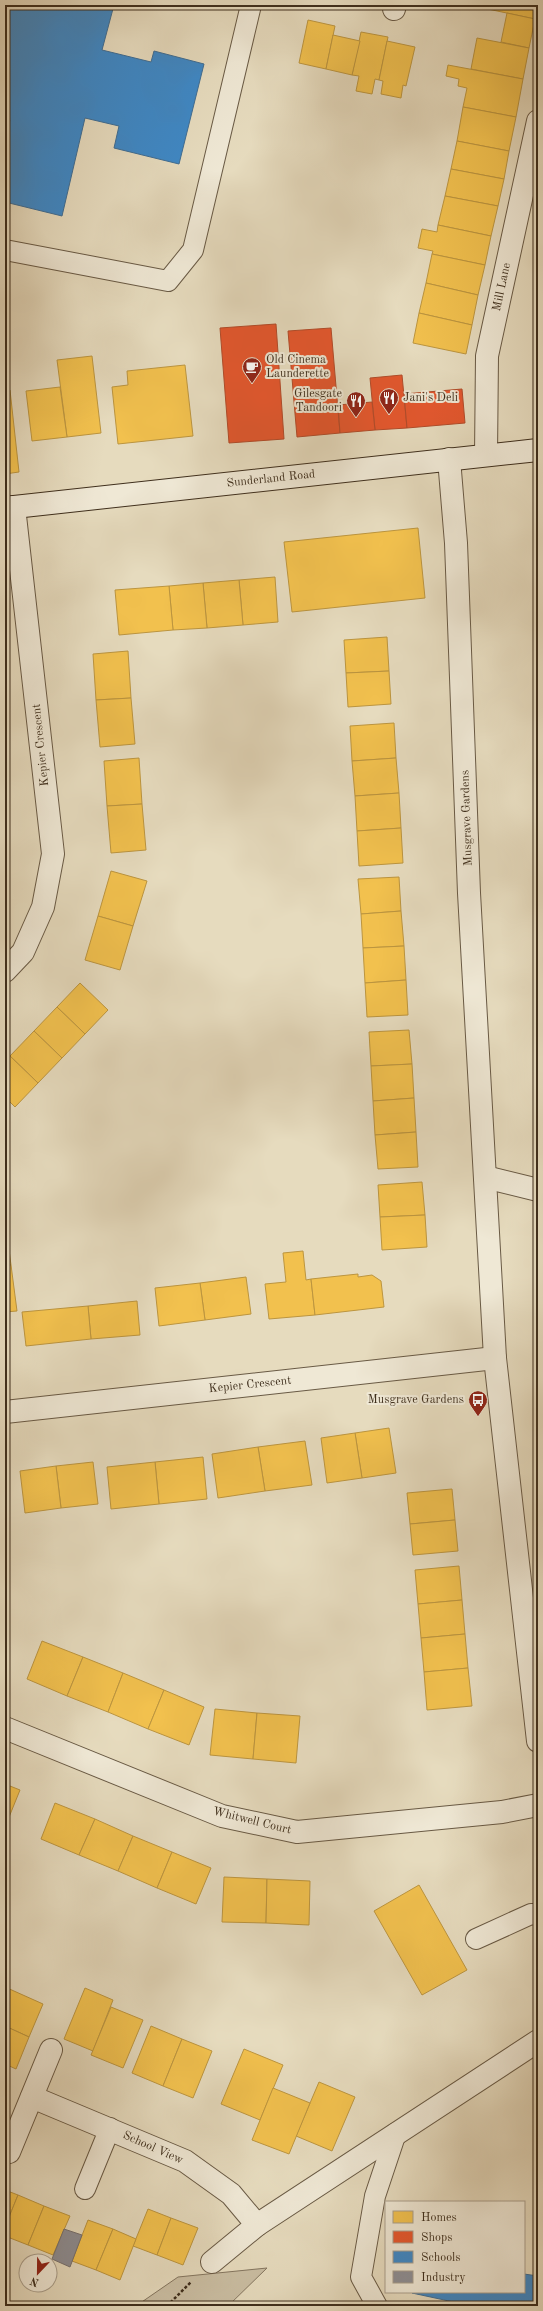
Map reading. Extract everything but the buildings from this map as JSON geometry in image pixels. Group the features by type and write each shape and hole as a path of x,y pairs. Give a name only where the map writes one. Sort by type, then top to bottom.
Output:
{"street":[{"name":"Mill Lane","path":"486,455 487,356 538,121"},
{"name":"Sunderland Road","path":"10,508 538,450"},
{"name":"Musgrave Gardens","path":"448,459 456,543 469,893 495,1358 538,1741"},
{"name":"Kepier Crescent","path":"5,971 23,952 43,907 53,854 10,508"},
{"path":"485,1177 538,1190"},
{"name":"Kepier Crescent","path":"5,1412 495,1358"},
{"name":"Whitwell Court","path":"5,1728 222,1816 297,1832 502,1812 538,1805"},
{"path":"212,2262 257,2225 538,2040"},
{"path":"10,2152 51,2050"},
{"name":"School View","path":"32,2097 110,2128 185,2161 231,2194 257,2225"}],"lane":[{"path":"5,250 168,281 193,250 251,5"},
{"path":"476,1939 531,1914 538,1915"},
{"path":"85,2189 110,2128"},
{"path":"377,2306 361,2277 375,2196 396,2133"}],"shaded area":[{"path":"267,2268 228,2306 136,2306 178,2277"}],"place":[{"name":"Old Cinema Launderette","path":"252,384"},
{"name":"Jani's Deli","path":"389,415"},
{"name":"Gilesgate Tandoori","path":"356,418"},
{"name":"Musgrave Gardens","path":"478,1417"}]}
